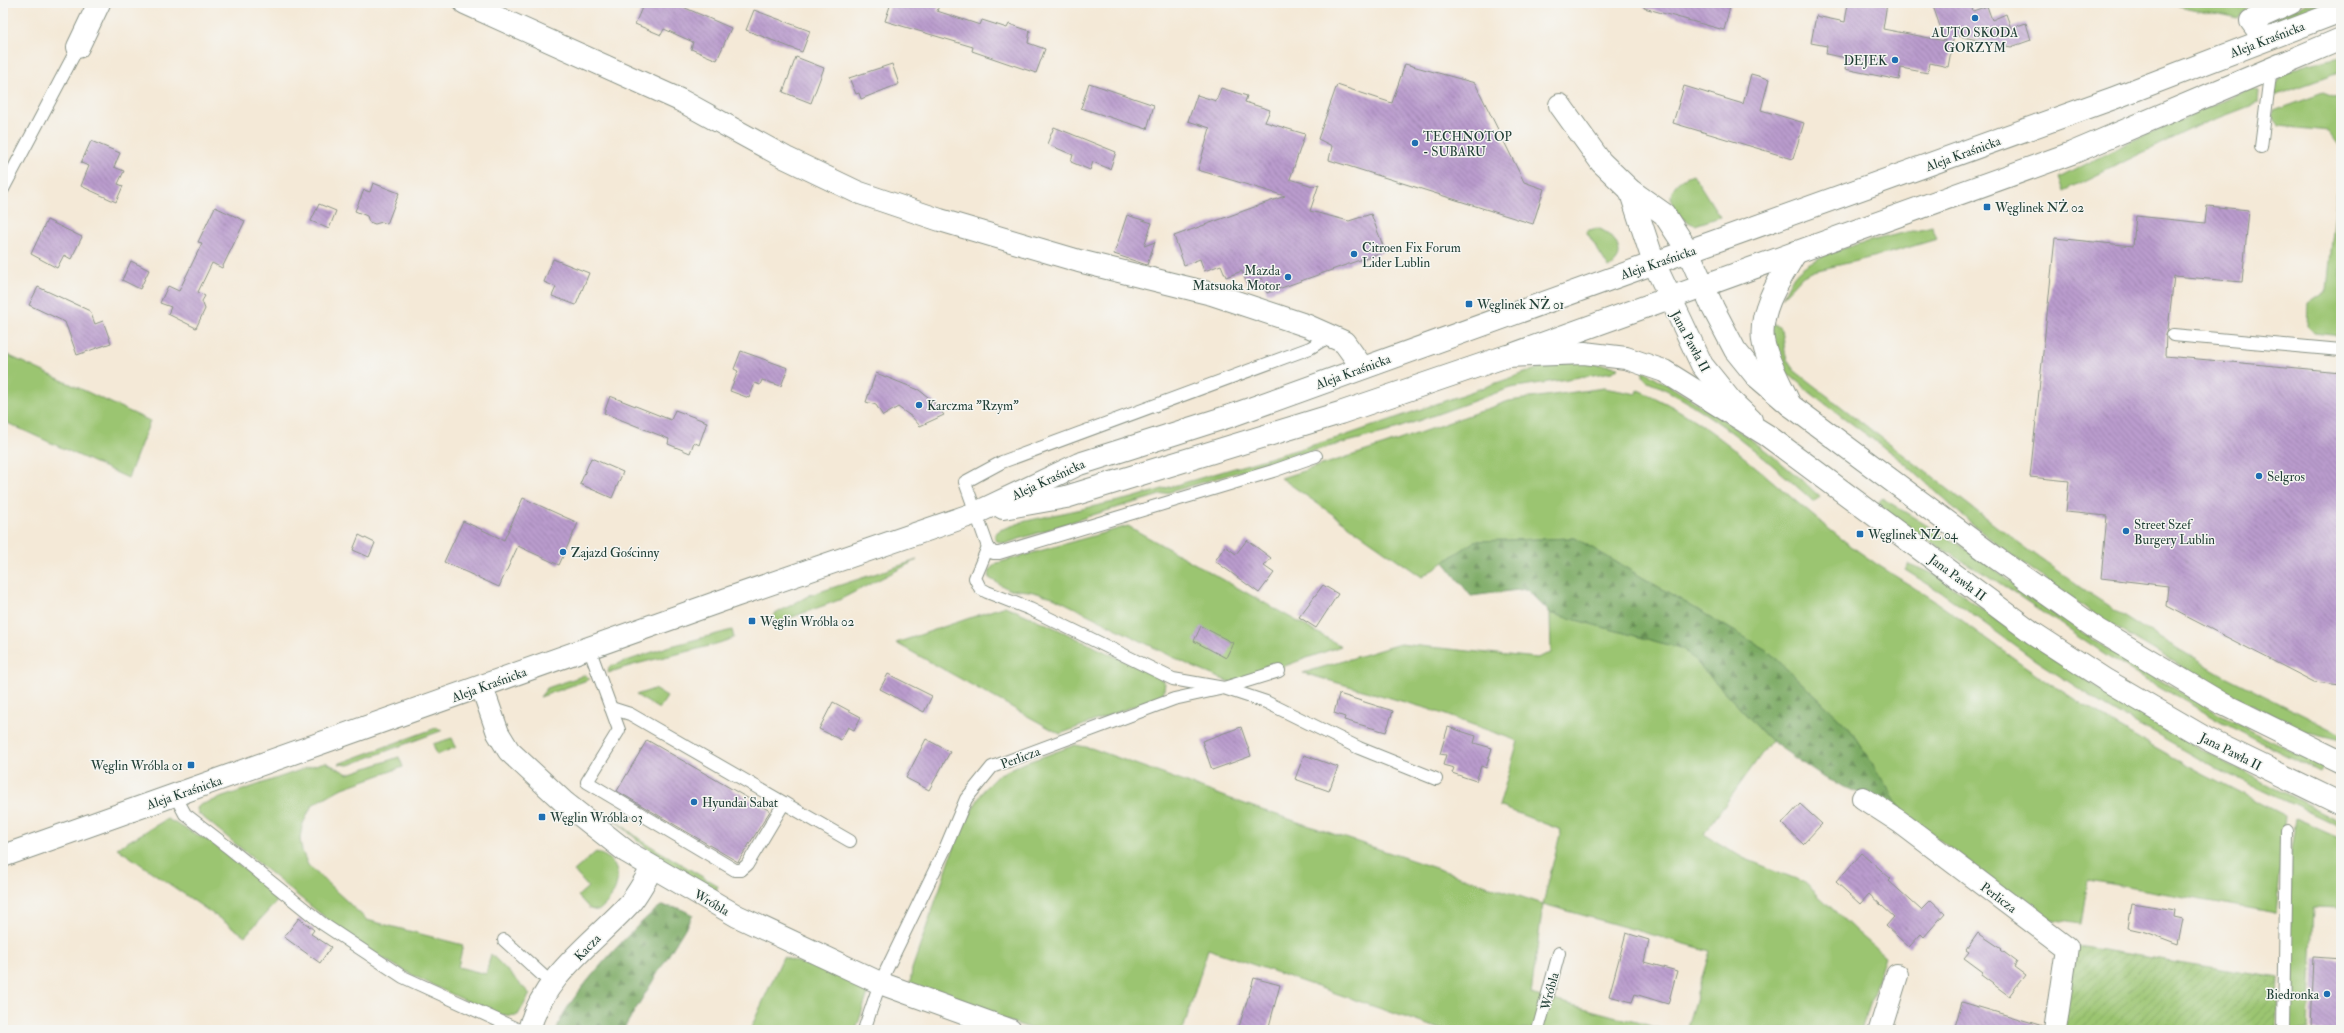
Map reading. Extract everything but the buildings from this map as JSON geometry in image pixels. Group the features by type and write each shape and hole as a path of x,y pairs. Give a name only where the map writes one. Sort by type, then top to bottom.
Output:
{"main road":[{"path":"78,47 100,3"},
{"path":"465,3 680,100 786,158 857,192 940,220 1079,261 1212,294 1331,335 1344,342 1362,367"},
{"name":"Aleja Kraśnicka","path":"2264,39 2251,21 2291,3"},
{"name":"Aleja Kraśnicka","path":"3,856 856,553 976,513 1079,464 1233,415 1362,367 2100,103 2341,10"},
{"name":"Aleja Kraśnicka","path":"976,513 1066,497 1340,414 1507,356 2072,153 2341,39"},
{"path":"1560,105 1601,162 1630,190 1664,214 1688,251 1722,327 1741,358 1756,376 1790,405 1991,553 2098,629 2221,703 2341,762"},
{"name":"Jana Pawła II","path":"1630,190 1654,263 1668,298 1705,369 1731,400 1768,436 2033,633 2104,679 2212,742 2341,804"},
{"path":"1790,405 1766,349 1764,328 1768,304 1774,289 1796,252"},
{"path":"1507,356 1584,353 1613,355 1638,361 1678,378 1768,436"},
{"name":"Wróbla","path":"482,687 498,734 509,751 565,803 627,852 652,868 737,916 880,983 1010,1030"},
{"name":"Perlicza","path":"1863,798 1906,827 2066,948 2055,1030"},
{"name":"Kacza","path":"529,1030 533,1014 551,983 632,900 652,868"},
{"path":"1880,1030 1897,975"}],"lane":[{"path":"3,189 78,47"},
{"path":"2262,147 2272,67"},
{"path":"1316,456 1008,551 993,553 988,547 965,482 1002,462 1310,348 1331,335"},
{"path":"2173,335 2341,350"},
{"path":"988,547 975,578 980,588 987,592 1030,609 1174,679 1224,688 1266,702 1359,748 1436,779"},
{"path":"589,648 619,730 587,782 735,870 741,870 747,864 784,803"},
{"name":"Perlicza","path":"864,1030 880,983 945,849 966,798 992,766 1174,699 1224,688 1279,671"},
{"path":"611,708 630,714 850,841"},
{"path":"175,795 185,814 323,924 403,977 519,1030"},
{"path":"2284,1030 2287,831"},
{"path":"504,940 551,983"},
{"name":"Wróbla","path":"1538,1030 1559,953"}],"green space":[{"path":"2164,3 2251,3 2238,18"},
{"path":"2310,3 2329,3 2274,25 2270,23 2274,17"},
{"path":"2341,57 2341,72 2274,96 2278,81 2290,71 2307,64"},
{"path":"2252,88 2259,91 2258,103 2195,127 2064,191 2059,178 2127,143"},
{"path":"2323,93 2341,100 2341,148 2328,131 2279,126 2273,115 2274,111"},
{"path":"2341,150 2341,336 2315,333 2307,326 2308,304 2327,291"},
{"path":"1693,174 1720,217 1695,225 1685,220 1678,214 1673,207 1671,200 1672,192 1676,185 1683,179"},
{"path":"1932,226 1937,239 1890,253 1814,271 1803,276 1782,298 1794,276 1805,266 1820,258 1858,244"},
{"path":"1597,228 1609,235 1614,240 1619,251 1615,263 1609,268 1586,231"},
{"path":"1771,323 1776,325 1782,331 1787,357 1789,363 1795,371 2018,543 2084,590 2149,632 2223,675 2341,734 2341,740 2297,729 2213,685 2100,618 2013,556 1965,518 1903,462 1812,394 1786,372 1775,353"},
{"path":"3,353 150,421 128,478 3,421"},
{"path":"1577,361 1619,367 1612,372 1510,388 1387,432 1292,456 1099,513 1004,544 995,540 995,534 1000,530 1026,521 1132,498 1344,436 1548,365"},
{"path":"1643,370 1712,413 1756,443 1777,459 1819,496 1814,502 1756,451 1713,419 1691,404 1646,380 1643,376"},
{"path":"1604,388 1637,394 1638,390 1669,405 1698,422 1752,464 1831,531 1876,564 1933,600 2054,686 2139,738 2286,816 2276,913 2088,880 2081,924 2041,918 1903,812 1849,728 1768,651 1575,538 1475,541 1422,577 1281,478 1385,445 1509,401"},
{"path":"1882,498 1972,553 2039,604 2120,657 2224,717 2323,767 2320,772 2223,723 2120,664 1995,580 1917,534 1878,505"},
{"path":"1128,526 1341,646 1234,684 1193,667 1053,597 1029,591 1008,589 989,578 990,569 997,563"},
{"path":"1575,538 1768,651 1849,728 1903,812 1824,778 1771,741 1684,649 1550,613 1526,589 1471,596 1444,562 1475,541"},
{"path":"917,560 839,600 776,623 773,615 810,595"},
{"path":"1909,564 1938,576 2017,635 2119,702 2198,748 2341,822 2341,827 2216,769 2106,706 2035,660 1944,594 1905,570"},
{"path":"1005,606 1051,626 1158,677 1165,683 1163,695 1060,734 896,643"},
{"path":"1550,613 1684,649 1771,741 1704,834 1743,858 1804,882 1885,956 1862,1030 1686,1030 1710,951 1543,904 1561,830 1499,806 1518,741 1429,709 1303,673 1400,644 1537,658 1551,653"},
{"path":"732,630 734,638 703,648 639,663 608,673 609,667 667,647"},
{"path":"585,675 590,679 540,697 547,688"},
{"path":"654,689 667,697 659,709 636,695"},
{"path":"436,728 443,730 349,765 338,764"},
{"path":"452,738 456,747 437,755 433,744"},
{"path":"1075,745 1091,748 1256,808 1543,904 1531,994 1666,1030 1442,1030 1208,949 1183,1030 1036,1030 969,1009 910,984 912,969 960,830 985,788 998,775 1019,765"},
{"path":"399,757 403,767 340,789 312,805 302,826 300,839 302,851 308,865 367,920 463,945 458,967 486,974 491,954 530,994 518,1015 503,1015 481,1008 416,977 374,953 306,903 198,813 197,808 200,805 325,762 348,774"},
{"path":"610,816 642,841 718,886 715,892 658,858"},
{"path":"167,819 213,843 280,898 245,936 117,848"},
{"path":"2296,819 2341,839 2341,908 2313,907 2308,1030 2289,1030 2291,849"},
{"path":"596,852 611,860 616,868 617,875 617,882 612,895 598,911 590,909 578,896 588,887 574,871"},
{"path":"661,906 679,908 693,915 623,1030 557,1030 561,1018 585,984 636,927"},
{"path":"2077,946 2279,978 2276,1030 2116,1030 2099,1028 2098,1030 2060,1030"},
{"path":"783,957 870,987 856,1030 750,1030"}],"place":[{"name":"AUTO SKODA GORZYM","path":"1975,18"},
{"name":"DEJEK","path":"1895,60"},
{"name":"TECHNOTOP - SUBARU","path":"1415,143"},
{"name":"Węglinek NŻ 02","path":"1987,207"},
{"name":"Citroen Fix Forum Lider Lublin","path":"1354,254"},
{"name":"Mazda Matsuoka Motor","path":"1288,277"},
{"name":"Węglinek NŻ 01","path":"1469,304"},
{"name":"Karczma \"Rzym\"","path":"919,405"},
{"name":"Selgros","path":"2259,476"},
{"name":"Street Szef Burgery Lublin","path":"2126,531"},
{"name":"Węglinek NŻ 04","path":"1860,534"},
{"name":"Zajazd Gościnny","path":"563,552"},
{"name":"Węglin Wróbla 02","path":"752,621"},
{"name":"Węglin Wróbla 01","path":"191,765"},
{"name":"Hyundai Sabat","path":"694,802"},
{"name":"Węglin Wróbla 03","path":"542,817"},
{"name":"Biedronka","path":"2327,994"}]}
